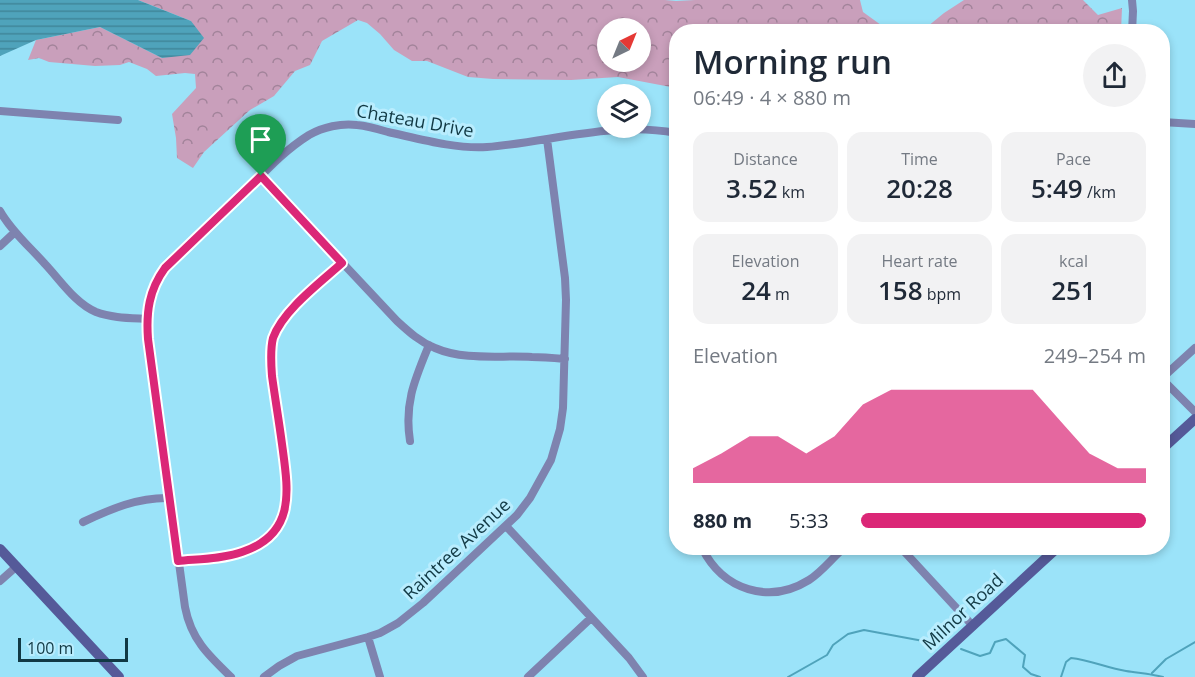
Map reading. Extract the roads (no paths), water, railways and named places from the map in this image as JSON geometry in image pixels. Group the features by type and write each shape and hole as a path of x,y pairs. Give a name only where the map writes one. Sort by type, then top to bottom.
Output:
{"main road":[{"path":"1170,442 1195,419"},
{"path":"0,549 119,677"},
{"name":"Milnor Road","path":"917,677 1049,555"}],"street":[{"path":"1132,0 1132,24"},
{"path":"0,111 118,120"},
{"path":"1170,122 1195,124"},
{"name":"Chateau Drive","path":"231,677 201,646 190,628 185,607 148,339 147,319 150,296 165,268 291,148 318,131 339,125 361,125 445,144 477,147 606,130 650,130 669,133"},
{"name":"Raintree Avenue","path":"264,677 297,656 368,637 389,628 407,616 517,515 542,479 555,450 562,418 566,300 547,139"},
{"path":"261,176 397,321 417,338 445,352 565,359"},
{"path":"0,211 15,232 70,292 86,306 105,315 147,319"},
{"path":"0,246 15,232"},
{"path":"178,561 233,555 253,548 270,535 282,517 286,507 287,485 272,376 273,339 289,312 342,263"},
{"path":"410,441 409,401 429,345"},
{"path":"1170,371 1195,348"},
{"path":"1170,387 1195,412"},
{"path":"83,522 131,502 151,498 170,498"},
{"path":"506,526 629,658 643,677"},
{"path":"706,555 730,581 760,592 781,591 802,584 820,572 837,555"},
{"path":"907,555 973,626"},
{"path":"0,581 16,566"},
{"path":"528,677 591,618"},
{"path":"368,637 380,677"}],"water":[{"path":"0,0 138,0 191,21 204,38 190,55 162,58 100,27 36,40 0,56"}],"waterway":[{"path":"788,677 827,655 833,645 848,634 864,630 934,643"},
{"path":"961,649 980,656 990,653 995,642 1006,639 1025,655 1023,667 1031,674 1040,677"},
{"path":"1152,673 1166,659 1195,642"},
{"path":"1061,677 1066,662 1071,658 1119,670 1163,677"}]}
